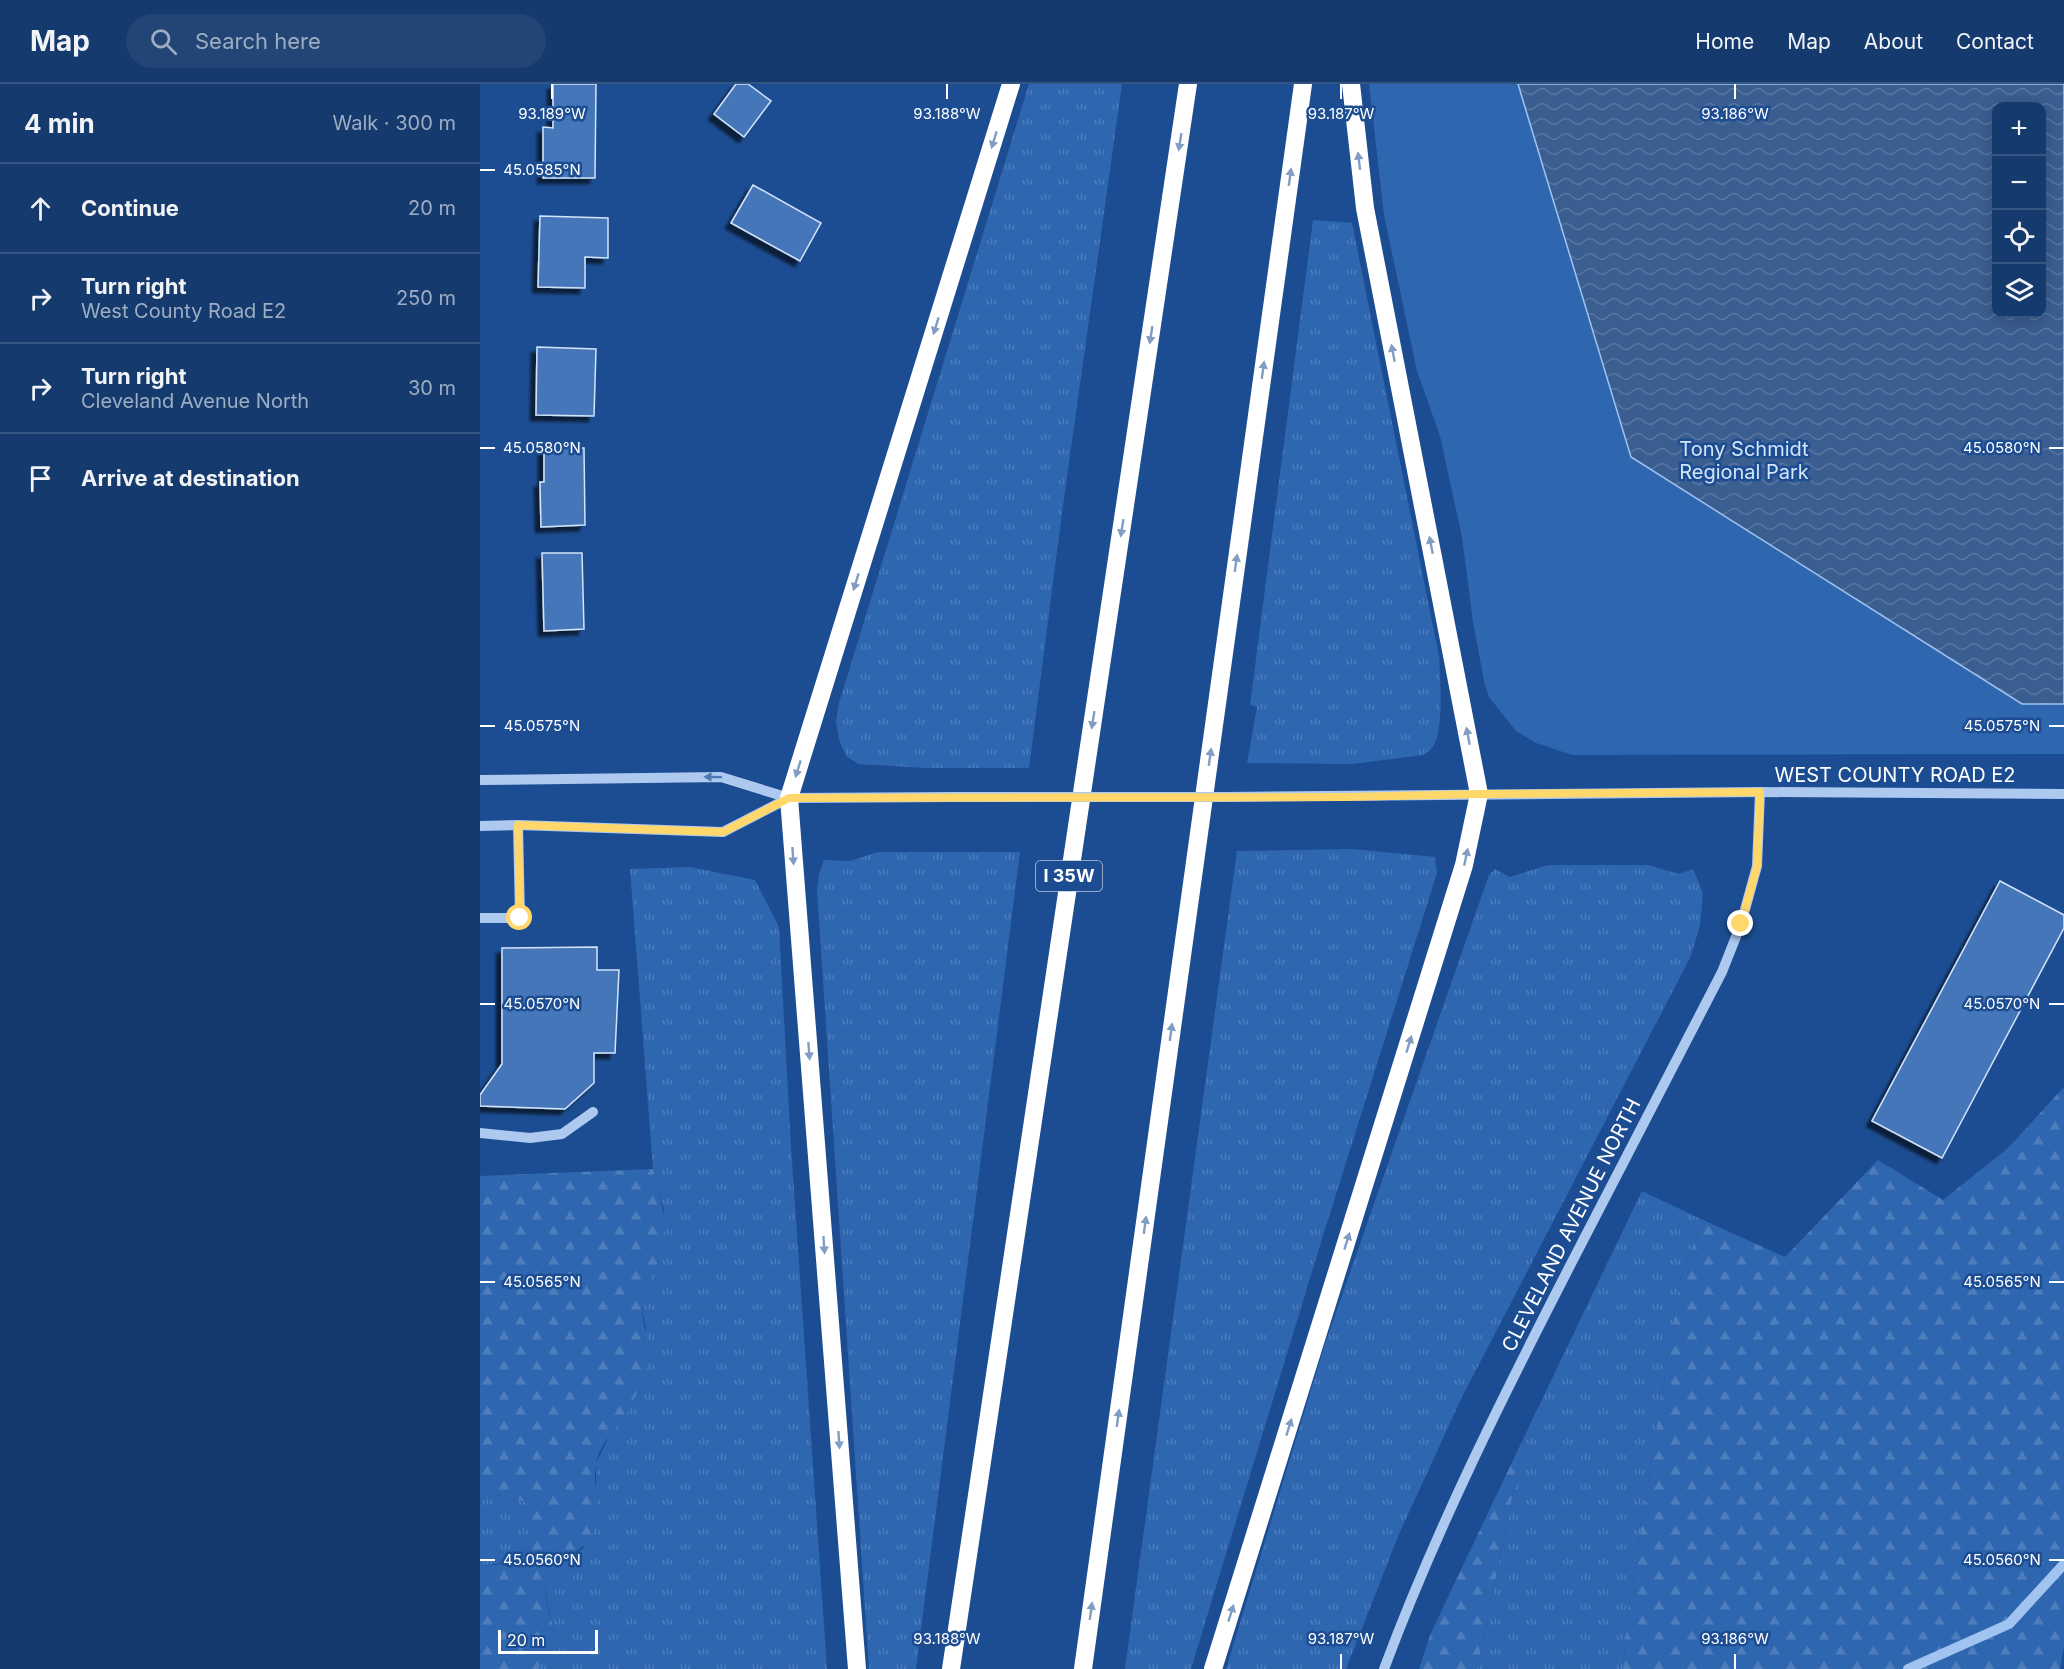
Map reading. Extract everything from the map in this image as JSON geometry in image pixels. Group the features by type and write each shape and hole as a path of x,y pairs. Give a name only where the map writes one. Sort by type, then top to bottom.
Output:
{"highway":[{"path":"857,1669 789,798 1011,84"},
{"name":"I 35W","path":"951,1669 1188,84"},
{"path":"1083,1669 1303,84"},
{"path":"1213,1669 1464,865 1479,794 1365,208 1351,84"}],"street":[{"name":"WEST COUNTY ROAD E2","path":"480,780 722,777 789,798 1345,797 1760,792 2064,794"},
{"name":"CLEVELAND AVENUE NORTH","path":"1384,1669 1479,1446 1722,972 1741,924 1757,866 1760,792"},
{"name":"WEST COUNTY ROAD E2","path":"480,826 518,825 723,832 789,798"},
{"path":"480,918 520,918 518,825"},
{"path":"480,1133 530,1138 562,1134 593,1112"}],"green space":[{"path":"1029,84 1122,84 1029,768 926,768 859,764 847,757 839,740 836,722 839,703"},
{"name":"Tony Schmidt Regional Park","path":"1369,84 2064,84 2064,754 1572,755 1536,743 1516,731 1489,697 1473,622 1462,537 1440,436 1417,371 1384,215"},
{"path":"1313,220 1352,223 1439,656 1440,718 1435,742 1431,749 1423,755 1353,764 1247,763 1257,707 1250,705"},
{"path":"1352,849 1435,857 1437,873 1317,1255 1191,1669 1125,1669 1237,851"},
{"path":"878,852 1020,852 916,1669 869,1669 817,890 824,860 850,861"},
{"path":"1548,865 1648,865 1679,874 1693,869 1703,893 1700,926 1690,958 1462,1397 1399,1534 1346,1669 1226,1669 1325,1344 1489,875 1495,869 1510,877"},
{"path":"690,867 755,880 779,927 791,1147 827,1669 538,1669 556,1637 546,1596 549,1576 567,1558 583,1549 596,1483 596,1463 611,1433 627,1412 646,1328 641,1305 664,1210 653,1169 630,869"},
{"path":"2064,1087 2064,1646 2060,1669 1623,1669 1628,1610 1680,1280 1703,1220 1785,1257 1878,1160 1943,1200 2007,1149"},
{"path":"653,1169 660,1194 664,1230 660,1254 642,1300 648,1361 632,1403 604,1444 598,1457 595,1473 596,1516 593,1532 584,1545 559,1563 547,1582 547,1601 556,1637 538,1669 480,1669 480,1566 504,1564 515,1560 527,1547 530,1531 523,1502 502,1496 480,1499 480,1176"},
{"path":"1642,1191 1703,1220 1680,1280 1628,1610 1623,1669 1477,1669 1525,1435"},
{"path":"1525,1435 1477,1669 1419,1669 1430,1635"},
{"path":"508,1495 524,1503 531,1525 528,1545 523,1552 509,1561 480,1566 480,1499"}],"water":[{"path":"1518,84 2064,84 2064,704 2022,704 1631,457"}],"building":[{"path":"553,84 596,84 595,178 543,178 543,127 553,128"},
{"path":"736,84 748,84 771,101 744,137 714,114"},
{"path":"753,185 821,223 800,261 731,223"},
{"path":"540,216 608,218 608,258 585,257 585,288 538,287"},
{"path":"537,347 596,349 594,416 536,415"},
{"path":"544,448 584,448 585,525 541,527 540,482 544,482"},
{"path":"542,553 582,553 584,629 544,631"},
{"path":"2000,881 2064,915 2064,928 1942,1158 1872,1121"},
{"path":"597,947 597,970 619,970 615,1053 594,1053 594,1083 565,1109 480,1106 480,1095 502,1064 502,948"}],"waterway":[{"path":"1908,1669 2009,1624 2064,1564"}],"route":[{"path":"520,918 518,825 723,832 789,798 1345,797 1760,792 1757,866 1741,924"}]}
